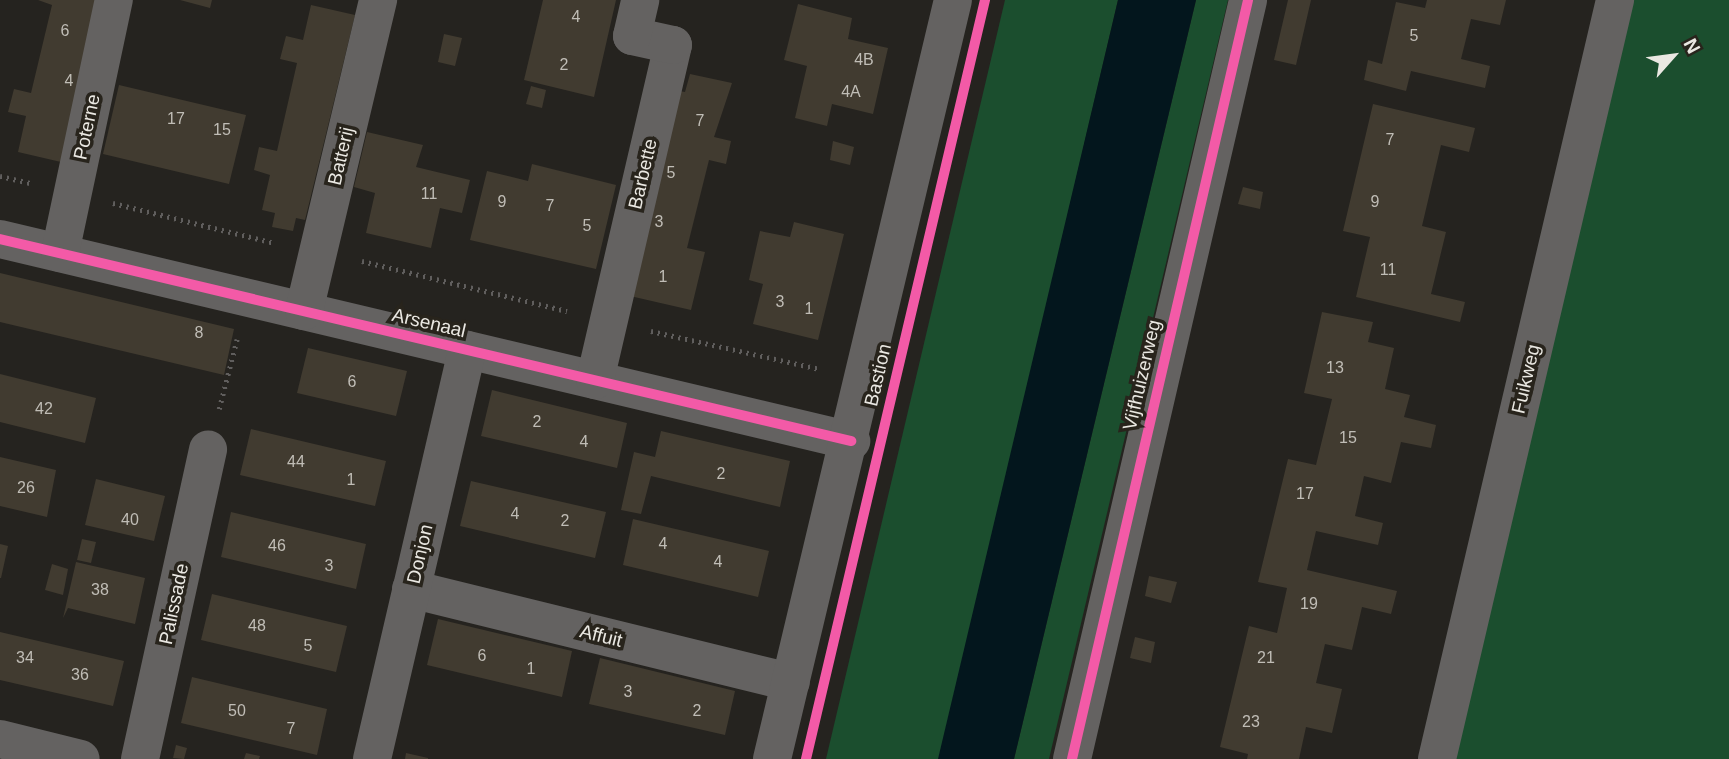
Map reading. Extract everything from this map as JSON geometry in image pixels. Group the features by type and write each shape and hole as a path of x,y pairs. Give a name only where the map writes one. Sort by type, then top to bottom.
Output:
{"street":[{"name":"Poterne","path":"60,253 114,0"},
{"name":"Batterij","path":"304,311 378,0"},
{"name":"Barbette","path":"595,380 673,45 632,36 640,0"},
{"name":"Bastion","path":"772,759 851,441 953,0"},
{"name":"Vijfhuizerweg","path":"1072,759 1248,0"},
{"name":"Fuikweg","path":"1437,759 1615,0"},
{"name":"Arsenaal","path":"0,239 851,441"},
{"name":"Donjon","path":"372,759 467,349"},
{"name":"Palissade","path":"140,759 208,449"},
{"name":"Affuit","path":"411,589 791,682"},
{"path":"0,739 81,759"}],"path":[{"path":"0,176 318,254 343,256 608,321 865,379"},
{"path":"208,449 247,298"}],"green space":[{"path":"1005,0 1118,0 940,759 826,759"},
{"path":"1196,0 1228,0 1049,759 1014,759"},
{"path":"1626,0 1729,0 1729,759 1449,759"}],"water":[{"path":"1118,0 1196,0 1014,759 938,759"}],"building":[{"path":"38,0 99,0 61,162 18,152 26,116 8,112 14,89 31,93 52,5"},
{"path":"180,0 212,0 210,8"},
{"path":"543,0 616,0 594,97 524,80"},
{"path":"1288,0 1311,0 1296,65 1274,60"},
{"path":"1427,0 1506,0 1500,25 1471,19 1461,59 1490,66 1485,88 1411,71 1406,91 1364,80 1368,60 1382,64 1396,2 1425,8"},
{"path":"798,4 852,18 848,39 888,48 873,114 832,104 827,126 795,118 807,66 784,60"},
{"path":"311,5 355,15 305,220 296,218 293,231 272,227 275,213 262,210 270,175 254,170 259,147 277,151 297,63 280,59 286,36 303,40"},
{"path":"444,34 462,38 455,66 438,62"},
{"path":"690,74 732,83 714,137 731,141 726,164 709,160 687,248 705,252 691,310 630,296 679,91 685,92"},
{"path":"119,85 246,115 229,184 103,154"},
{"path":"531,86 546,90 542,108 526,104"},
{"path":"1373,104 1475,128 1469,152 1441,145 1422,226 1446,232 1431,294 1465,302 1460,322 1356,297 1370,237 1343,231"},
{"path":"367,132 423,145 416,167 470,180 462,213 440,208 431,248 366,233 375,193 354,187"},
{"path":"833,141 854,147 850,165 830,160"},
{"path":"532,164 616,185 596,269 470,240 487,171 528,181"},
{"path":"1243,187 1263,192 1260,209 1238,204"},
{"path":"794,222 844,234 818,340 753,324 763,284 749,280 760,231 790,237"},
{"path":"0,273 234,329 224,375 0,322"},
{"path":"1322,312 1373,322 1368,342 1394,348 1385,389 1410,395 1404,417 1436,425 1431,448 1401,442 1391,483 1364,476 1355,516 1383,523 1378,545 1316,531 1307,570 1397,591 1391,614 1362,607 1352,650 1325,644 1316,683 1342,689 1332,733 1306,727 1299,759 1247,759 1248,754 1220,747 1249,626 1277,633 1287,588 1258,582 1288,459 1316,465 1332,399 1304,393"},
{"path":"308,348 407,371 396,416 297,393"},
{"path":"0,374 96,398 85,443 0,422"},
{"path":"492,390 627,423 617,468 481,436"},
{"path":"251,429 386,461 375,506 240,475"},
{"path":"661,431 790,461 780,507 651,476 641,514 621,510 634,452 655,457"},
{"path":"0,457 56,470 47,517 0,506"},
{"path":"96,479 165,496 154,541 85,525"},
{"path":"471,481 606,512 595,558 460,526"},
{"path":"231,512 366,544 356,589 221,557"},
{"path":"633,519 769,551 758,597 623,565"},
{"path":"82,539 96,542 91,563 77,560"},
{"path":"0,544 8,546 1,578 0,578"},
{"path":"76,562 145,578 135,624 68,608 63,618"},
{"path":"52,564 68,569 63,595 45,590"},
{"path":"1149,576 1177,582 1171,603 1145,596"},
{"path":"212,594 347,626 336,672 201,640"},
{"path":"438,619 572,651 562,697 427,665"},
{"path":"0,632 124,661 113,706 0,680"},
{"path":"1135,637 1155,642 1151,663 1130,658"},
{"path":"600,658 735,691 725,735 589,704"},
{"path":"192,677 327,709 317,755 181,723"},
{"path":"176,745 187,748 184,759 173,758"},
{"path":"246,753 260,756 259,759 244,759"},
{"path":"406,753 428,758 428,759 405,759"}],"cycle path":[{"path":"806,759 985,0"},
{"path":"1072,759 1248,0"},
{"path":"0,239 851,441"}]}
